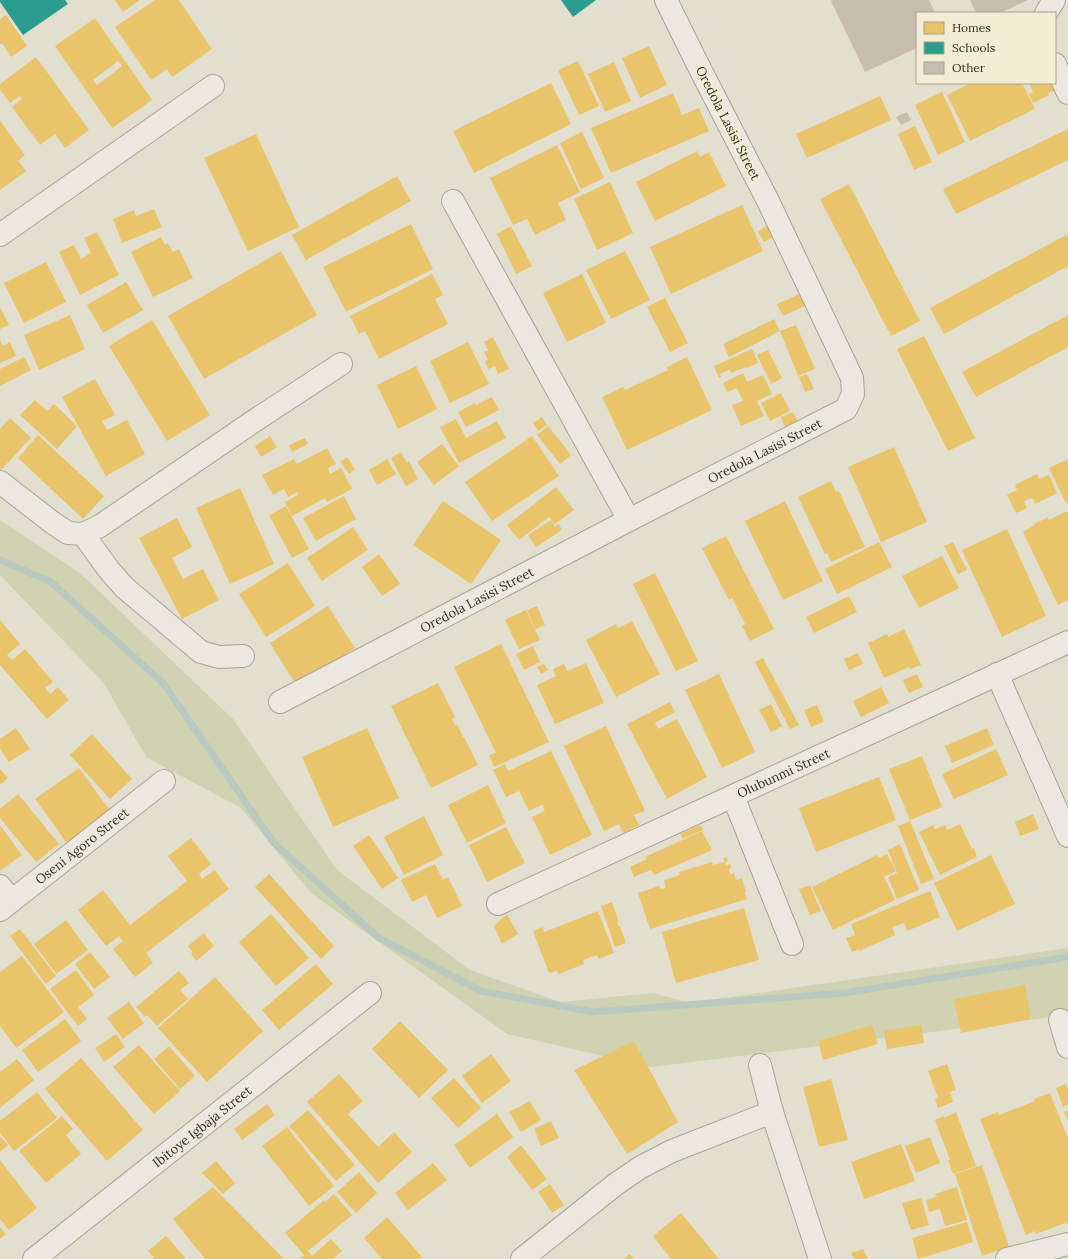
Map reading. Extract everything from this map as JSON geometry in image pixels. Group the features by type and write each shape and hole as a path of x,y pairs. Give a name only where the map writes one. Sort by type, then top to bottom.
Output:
{"street":[{"name":"Oredola Lasisi Street","path":"280,702 629,520 846,410 853,394 852,378 768,201 666,0"},
{"path":"1047,12 1054,0"},
{"path":"1056,66 1068,93"},
{"path":"0,235 213,86"},
{"path":"453,201 629,520"},
{"path":"0,482 68,533 83,534 100,526 254,421 341,364"},
{"path":"83,534 109,570 125,588 201,652 219,657 243,656"},
{"name":"Olubunmi Street","path":"498,904 1068,642"},
{"path":"997,674 1068,836"},
{"name":"Oseni Agoro Street","path":"4,899 164,781"},
{"path":"733,796 792,944"},
{"name":"Ibitoye Igbaja Street","path":"34,1259 370,993"},
{"path":"1060,1020 1068,1047"},
{"path":"760,1065 772,1112 820,1259"},
{"path":"522,1259 616,1184 641,1167 672,1151 772,1112"},
{"path":"1007,1259 1068,1244"}],"green space":[{"path":"0,520 80,573 233,719 337,870 470,970 560,1002 654,993 690,1003 1068,948 1068,1015 652,1067 507,1034 311,893 241,808 146,757 103,682 0,575"}],"building: Homes":[{"path":"115,0 140,0 123,12"},
{"path":"155,0 179,0 212,49 172,77 167,69 151,80 115,27"},
{"path":"6,15 27,46 11,57 2,43 0,45 0,19"},
{"path":"95,18 152,100 112,128 55,46","holes":["118,61 122,66 97,85 93,80"]},
{"path":"649,46 667,85 640,98 622,58"},
{"path":"36,57 89,130 65,148 55,134 40,145 12,107 22,99 20,96 10,103 0,90 0,84"},
{"path":"578,61 599,106 579,115 558,70"},
{"path":"614,62 631,101 605,112 588,74"},
{"path":"551,83 571,124 474,173 453,131"},
{"path":"969,84 1022,84 1035,109 970,141 947,95"},
{"path":"1029,84 1052,84 1055,90 1048,93 1049,95 1033,103 1029,94 1033,92"},
{"path":"942,92 965,142 938,155 915,105"},
{"path":"673,93 682,115 699,108 709,131 611,173 591,128"},
{"path":"880,96 891,120 807,158 796,134"},
{"path":"0,121 25,155 18,161 26,171 0,190"},
{"path":"915,126 932,162 914,170 898,134"},
{"path":"1068,129 1068,160 956,214 943,189"},
{"path":"582,132 604,178 581,189 560,143"},
{"path":"256,134 299,227 248,251 204,158"},
{"path":"557,145 580,192 558,203 566,220 535,235 527,219 531,217 513,225 490,178"},
{"path":"697,151 700,157 709,152 726,186 655,221 636,182"},
{"path":"397,176 411,201 306,260 292,235"},
{"path":"610,182 633,233 597,250 574,199"},
{"path":"849,184 920,321 891,336 820,199"},
{"path":"742,205 763,251 671,294 650,247"},
{"path":"154,209 162,227 122,243 113,219 134,210 136,216"},
{"path":"774,222 780,233 764,242 758,231"},
{"path":"411,224 433,269 346,312 323,267"},
{"path":"511,226 532,266 516,274 497,234"},
{"path":"97,232 119,275 80,295 59,252 74,245 81,259 91,253 84,238"},
{"path":"1068,234 1068,266 944,334 930,308"},
{"path":"161,237 165,245 168,243 173,252 179,249 193,278 153,297 131,252"},
{"path":"281,251 317,315 204,379 168,316"},
{"path":"625,251 650,300 611,319 586,270"},
{"path":"46,262 66,302 24,323 4,283"},
{"path":"432,274 443,295 435,299 448,324 379,359 365,331 359,334 350,316"},
{"path":"582,274 606,323 567,342 543,293"},
{"path":"126,282 143,310 103,333 87,305"},
{"path":"800,294 805,306 783,316 777,304"},
{"path":"665,298 688,343 670,352 647,307"},
{"path":"0,307 9,325 0,329"},
{"path":"70,315 85,349 39,370 24,335"},
{"path":"1068,315 1068,347 976,397 962,372"},
{"path":"774,319 780,331 729,357 723,344"},
{"path":"152,320 210,415 167,441 109,346"},
{"path":"796,325 815,369 798,376 780,331"},
{"path":"924,336 975,438 948,451 897,349"},
{"path":"493,337 509,369 498,374 495,366 488,369 485,361 488,360 484,352 488,351 484,342"},
{"path":"0,339 3,346 10,342 16,356 0,363"},
{"path":"468,342 489,384 450,403 430,361"},
{"path":"752,349 758,363 731,373 729,370 720,374 721,377 719,378 714,366"},
{"path":"768,350 782,378 771,384 757,355"},
{"path":"24,357 31,370 0,386 0,369"},
{"path":"687,357 712,410 627,450 602,397 623,387 625,390 668,370 667,367"},
{"path":"416,366 437,409 398,429 377,385"},
{"path":"743,373 747,382 763,375 772,394 757,401 764,416 741,426 732,405 743,401 737,388 727,392 723,383"},
{"path":"807,374 814,389 805,392 799,377"},
{"path":"95,379 115,415 102,421 107,430 127,420 145,454 106,476 62,397"},
{"path":"781,393 790,411 770,421 761,403"},
{"path":"492,397 499,410 466,427 458,412 475,403 476,405"},
{"path":"35,400 47,411 54,404 77,426 57,449 20,415"},
{"path":"793,412 800,426 787,432 781,417"},
{"path":"542,417 547,425 538,431 533,423"},
{"path":"10,418 31,438 0,471 0,429"},
{"path":"456,419 466,438 497,421 506,438 459,463 440,427"},
{"path":"548,426 571,455 560,464 537,435"},
{"path":"38,435 104,496 83,519 18,458"},
{"path":"270,436 277,447 261,457 255,446"},
{"path":"532,436 559,476 492,521 465,482"},
{"path":"305,438 308,444 292,452 289,445"},
{"path":"442,444 459,466 434,485 417,462"},
{"path":"894,447 927,522 881,542 848,467"},
{"path":"327,448 336,464 328,468 330,474 341,468 352,489 327,502 325,498 292,516 285,502 298,495 297,492 288,497 284,489 273,495 262,475 294,459 297,464"},
{"path":"401,452 407,463 409,461 418,479 406,486 391,458"},
{"path":"347,457 355,469 349,474 340,462"},
{"path":"387,459 396,474 377,485 369,470"},
{"path":"1068,459 1068,503 1066,503 1049,468"},
{"path":"1037,474 1039,479 1049,475 1057,493 1035,504 1032,498 1024,501 1027,508 1016,513 1007,495 1017,490 1015,485"},
{"path":"831,481 836,492 839,491 865,547 831,562 827,553 825,554 798,497"},
{"path":"556,487 574,510 555,524 549,517 519,540 507,525"},
{"path":"240,488 274,564 230,584 196,508"},
{"path":"344,496 356,519 316,541 303,518"},
{"path":"443,501 501,540 471,584 413,545"},
{"path":"785,501 823,581 783,600 745,521"},
{"path":"286,506 309,549 292,558 269,515"},
{"path":"1067,511 1068,600 1058,605 1023,532 1035,525 1034,524 1048,517 1049,520"},
{"path":"177,518 192,547 172,558 183,579 203,569 219,600 182,619 139,538"},
{"path":"551,520 555,527 559,524 562,530 536,547 528,535"},
{"path":"353,527 368,550 322,581 307,558"},
{"path":"1007,529 1046,616 1002,637 962,550"},
{"path":"726,536 774,629 750,641 742,626 745,624 732,598 729,600 702,548"},
{"path":"879,542 892,567 837,594 825,569"},
{"path":"953,542 967,570 958,574 944,546"},
{"path":"379,554 400,584 382,596 362,567"},
{"path":"942,556 959,588 919,608 902,576"},
{"path":"288,563 315,606 266,637 239,594"},
{"path":"655,573 698,661 676,671 633,584"},
{"path":"849,596 857,612 814,633 806,617"},
{"path":"328,606 355,648 297,686 270,643"},
{"path":"537,606 545,625 535,629 527,610"},
{"path":"526,610 540,640 519,649 505,620"},
{"path":"0,620 20,644 7,655 12,660 25,649 53,682 45,688 50,694 58,687 69,700 47,719 0,665"},
{"path":"632,621 660,674 616,697 586,640 616,624 618,628"},
{"path":"904,629 921,665 910,669 909,667 884,678 868,643 887,634 888,637"},
{"path":"501,644 549,742 494,767 489,755 496,753 454,667"},
{"path":"533,646 540,662 524,670 516,654"},
{"path":"858,653 863,664 849,670 844,659"},
{"path":"763,658 799,725 790,729 755,662"},
{"path":"586,663 604,703 555,724 537,685 556,676 553,669 564,664 567,671"},
{"path":"544,664 548,670 541,674 537,667"},
{"path":"719,674 755,752 722,768 685,690"},
{"path":"917,674 923,687 909,693 903,680"},
{"path":"438,683 455,717 452,719 455,725 457,724 478,765 431,788 391,706"},
{"path":"881,687 889,703 861,717 853,701"},
{"path":"670,702 675,712 655,723 658,729 677,719 707,777 667,799 627,724"},
{"path":"771,704 782,726 771,732 759,710"},
{"path":"817,705 824,722 811,727 804,710"},
{"path":"606,726 645,811 634,815 639,825 623,833 619,824 604,831 564,746"},
{"path":"16,728 30,749 9,762 0,749 0,739"},
{"path":"367,728 399,798 333,827 302,757"},
{"path":"987,728 994,745 952,763 945,746"},
{"path":"92,734 132,779 110,799 70,755"},
{"path":"996,749 1008,775 954,799 942,774"},
{"path":"551,751 592,835 550,855 532,817 545,811 542,805 529,811 519,791 506,797 493,770 505,764 508,771"},
{"path":"922,756 942,807 910,820 889,769"},
{"path":"79,768 111,812 67,843 35,799"},
{"path":"0,769 8,778 0,785"},
{"path":"879,777 896,820 816,852 799,808"},
{"path":"488,785 506,823 467,843 448,805"},
{"path":"18,794 59,844 36,862 0,818 0,809"},
{"path":"1033,814 1039,829 1020,836 1015,822"},
{"path":"424,816 443,855 404,875 384,837"},
{"path":"910,821 934,879 921,884 898,826"},
{"path":"960,824 972,849 974,848 977,857 940,875 919,832 933,825 935,829 945,825 947,830"},
{"path":"0,825 22,855 0,871"},
{"path":"700,825 703,830 682,839 680,834"},
{"path":"506,827 525,863 487,882 469,845"},
{"path":"702,831 712,850 654,875 651,870 634,877 630,867 647,859 645,857"},
{"path":"369,835 398,878 382,889 353,846"},
{"path":"191,838 211,864 199,874 202,879 215,870 229,889 146,953 153,963 135,977 113,949 123,941 119,936 106,946 78,910 103,890 130,925 187,881 168,856"},
{"path":"900,844 919,890 897,899 888,877 897,873 888,850"},
{"path":"887,854 896,871 884,877 895,900 833,930 812,887 877,855 879,858"},
{"path":"991,855 1015,904 957,931 934,883"},
{"path":"727,857 728,861 725,862 726,865 730,864 730,874 734,873 736,880 742,878 747,899 650,929 638,893 659,886 660,889 666,888 664,880 680,875 679,872 712,862 713,865 724,862 723,858"},
{"path":"435,864 443,880 448,877 462,906 437,918 426,895 412,902 401,880"},
{"path":"269,874 334,946 321,959 255,887"},
{"path":"810,885 821,911 810,915 799,889"},
{"path":"930,891 940,917 907,931 904,923 892,927 895,935 859,951 859,949 852,952 846,938 855,935 851,924"},
{"path":"612,902 619,922 617,922 626,943 615,947 601,906"},
{"path":"744,908 759,960 676,983 662,932"},
{"path":"598,911 614,953 599,959 597,955 583,960 584,964 559,974 557,971 549,973 533,931 543,927 544,932"},
{"path":"271,914 309,958 276,986 239,942"},
{"path":"507,914 518,934 502,944 494,926"},
{"path":"66,920 88,950 56,974 34,944"},
{"path":"20,929 56,976 46,984 10,936"},
{"path":"204,933 214,946 196,961 191,954 193,952 188,946"},
{"path":"90,952 110,977 94,989 75,964"},
{"path":"22,956 64,1012 16,1048 0,1026 0,972"},
{"path":"316,964 333,984 279,1030 262,1010"},
{"path":"76,970 94,995 78,1007 87,1019 78,1026 50,989"},
{"path":"179,971 189,983 180,990 188,999 157,1026 147,1015 145,1017 136,1007"},
{"path":"215,977 263,1031 207,1082 158,1028"},
{"path":"1025,985 1031,1019 961,1033 954,999"},
{"path":"129,1002 144,1023 123,1039 107,1018"},
{"path":"65,1019 81,1041 38,1072 22,1050"},
{"path":"400,1021 448,1070 419,1098 372,1049"},
{"path":"872,1025 878,1044 823,1060 818,1041"},
{"path":"921,1025 924,1043 887,1049 884,1031"},
{"path":"116,1034 125,1047 104,1062 95,1048"},
{"path":"634,1041 678,1122 627,1154 574,1070"},
{"path":"139,1045 180,1091 154,1114 113,1067"},
{"path":"169,1046 195,1076 180,1089 154,1059"},
{"path":"491,1054 511,1081 482,1103 462,1076"},
{"path":"81,1058 143,1130 107,1161 45,1089"},
{"path":"17,1059 34,1080 0,1108 0,1072"},
{"path":"947,1064 956,1090 950,1092 953,1102 938,1108 935,1099 938,1098 928,1071"},
{"path":"339,1074 363,1101 348,1114 378,1147 394,1132 412,1152 378,1183 307,1102"},
{"path":"454,1078 481,1108 458,1128 431,1098"},
{"path":"831,1079 848,1140 819,1147 803,1087"},
{"path":"1066,1084 1068,1089 1068,1105 1063,1107 1056,1088"},
{"path":"37,1092 57,1118 14,1151 0,1133 0,1121"},
{"path":"1050,1093 1068,1138 1068,1222 1036,1234 1035,1231 1026,1235 980,1119 998,1112 999,1115 1035,1101 1034,1099"},
{"path":"530,1101 541,1120 521,1132 509,1112"},
{"path":"267,1104 275,1115 242,1140 234,1129"},
{"path":"308,1110 355,1165 336,1181 289,1126"},
{"path":"1068,1110 1068,1121 1064,1112"},
{"path":"956,1112 976,1166 953,1174 948,1160 950,1160 935,1120 944,1116 944,1118"},
{"path":"497,1114 513,1137 470,1168 454,1145"},
{"path":"62,1116 73,1129 66,1135 81,1154 46,1183 19,1151"},
{"path":"551,1121 559,1138 541,1146 534,1129"},
{"path":"287,1127 334,1186 309,1206 262,1146"},
{"path":"0,1136 8,1145 0,1152"},
{"path":"930,1137 940,1163 916,1173 905,1146"},
{"path":"901,1144 915,1181 864,1199 851,1162"},
{"path":"521,1145 547,1179 532,1190 507,1157"},
{"path":"0,1160 37,1208 9,1230 0,1219"},
{"path":"216,1161 235,1183 223,1194 202,1173"},
{"path":"433,1163 447,1180 408,1210 395,1193"},
{"path":"982,1165 1009,1247 982,1256 955,1174"},
{"path":"359,1172 377,1193 356,1213 337,1192"},
{"path":"550,1184 564,1205 552,1213 538,1192"},
{"path":"213,1187 284,1259 205,1259 173,1219"},
{"path":"957,1187 967,1220 945,1226 940,1209 929,1212 926,1200 937,1197 935,1194"},
{"path":"334,1194 352,1215 308,1251 312,1256 331,1239 342,1251 333,1259 299,1259 304,1255 285,1233 324,1200 325,1202"},
{"path":"921,1198 929,1225 911,1230 902,1203"},
{"path":"681,1213 719,1259 671,1259 653,1236"},
{"path":"387,1217 422,1257 419,1259 382,1259 364,1238"},
{"path":"967,1222 973,1242 918,1259 912,1238"},
{"path":"0,1227 6,1234 0,1239"},
{"path":"166,1236 186,1259 153,1259 154,1258 148,1251"},
{"path":"863,1249 868,1259 854,1259 851,1253"},
{"path":"629,1254 635,1259 624,1259"}],"building: Schools":[{"path":"0,0 65,0 68,4 23,35"},
{"path":"561,0 596,0 573,17"}],"building: Other":[{"path":"929,0 935,12 916,12 916,48 865,72 831,1"},
{"path":"970,0 1028,0 1002,12 976,12"},
{"path":"907,112 911,120 901,125 896,117"}],"waterway":[{"path":"0,560 51,582 163,683 274,843 379,938 481,991 593,1012 844,993 1068,957"}]}
